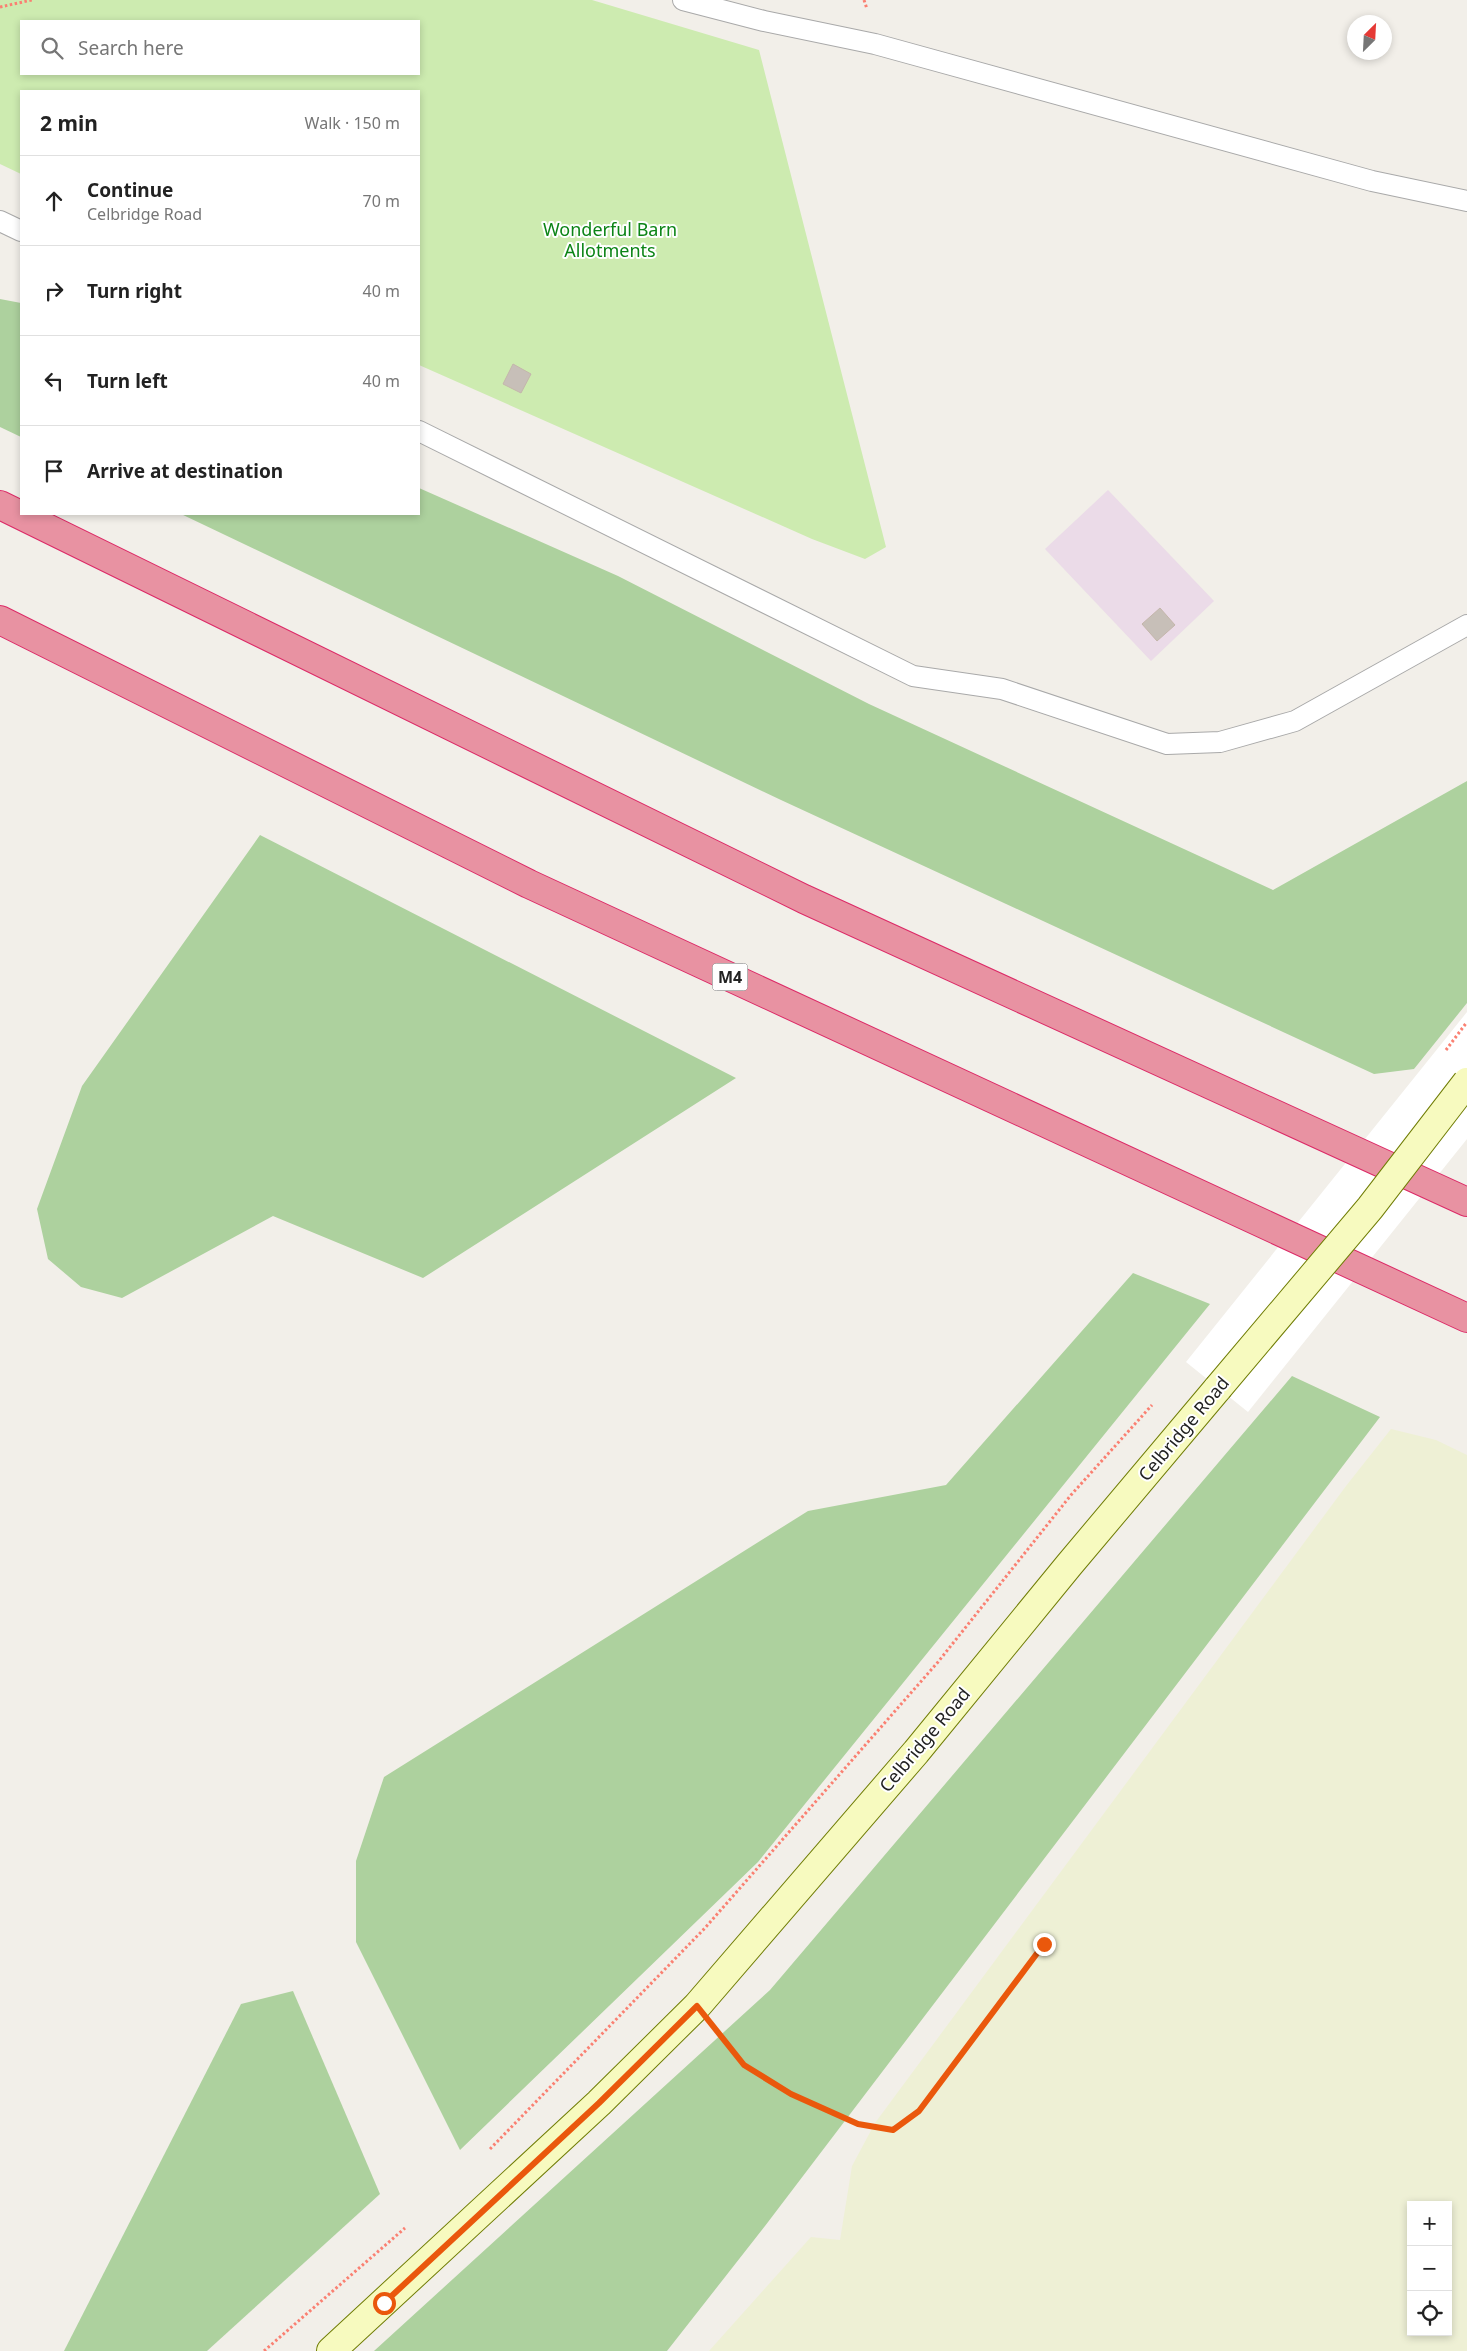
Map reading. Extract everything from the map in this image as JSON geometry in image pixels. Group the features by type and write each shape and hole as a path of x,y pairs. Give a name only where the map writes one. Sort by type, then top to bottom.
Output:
{"highway":[{"path":"0,505 20,515"},
{"path":"20,515 804,899 1467,1202"},
{"name":"M4","path":"0,620 529,884 1467,1318"}],"main road":[{"name":"Celbridge Road","path":"331,2351 592,2110 697,2006 916,1752 1069,1565 1370,1208 1467,1082"}],"lane":[{"path":"683,0 764,21 875,44 1372,181 1467,201"},
{"path":"0,221 20,231"},
{"path":"420,431 913,676 1002,689 1167,744 1220,742 1295,721 1467,625"}],"path":[{"path":"0,6 32,0"},
{"path":"1444,1052 1467,1022"},
{"path":"487,2153 705,1928 938,1662 1071,1495 1153,1404"},
{"path":"697,2006 744,2065 791,2094 858,2124 893,2130 919,2111 1044,1944"},
{"path":"264,2351 410,2224"}],"shaded area":[{"path":"1108,490 1214,601 1151,661 1045,549"}],"green space":[{"name":"Wonderful Barn Allotments","path":"0,0 592,0 759,50 886,547 865,559 812,539 420,365 420,90 20,90 20,174 0,164"},
{"path":"0,299 20,303 20,437 0,427"},
{"path":"420,488 618,576 869,704 1273,890 1467,781 1467,1003 1414,1069 1374,1074 781,800 183,515 420,515"},
{"path":"260,835 736,1078 423,1278 273,1216 122,1298 81,1287 48,1259 37,1209 82,1086"},
{"path":"1133,1273 1210,1304 758,1862 460,2150 356,1942 356,1861 384,1777 808,1511 946,1485"},
{"path":"1292,1376 1380,1417 765,2226 667,2351 374,2351 770,1990"},
{"path":"1391,1429 1436,1440 1467,1455 1467,2351 709,2351 811,2237 840,2240 852,2166 875,2123 1346,1486"},
{"path":"293,1991 380,2194 207,2351 64,2351 241,2004"}],"pier":[{"path":"1467,1012 1467,1139 1248,1412 1186,1362"}],"building":[{"path":"513,364 531,374 521,393 503,384"},
{"path":"1160,608 1175,625 1157,641 1142,624"}],"route":[{"path":"384,2303 599,2103 697,2006 744,2065 791,2094 858,2124 893,2130 919,2111 1044,1944"}]}
